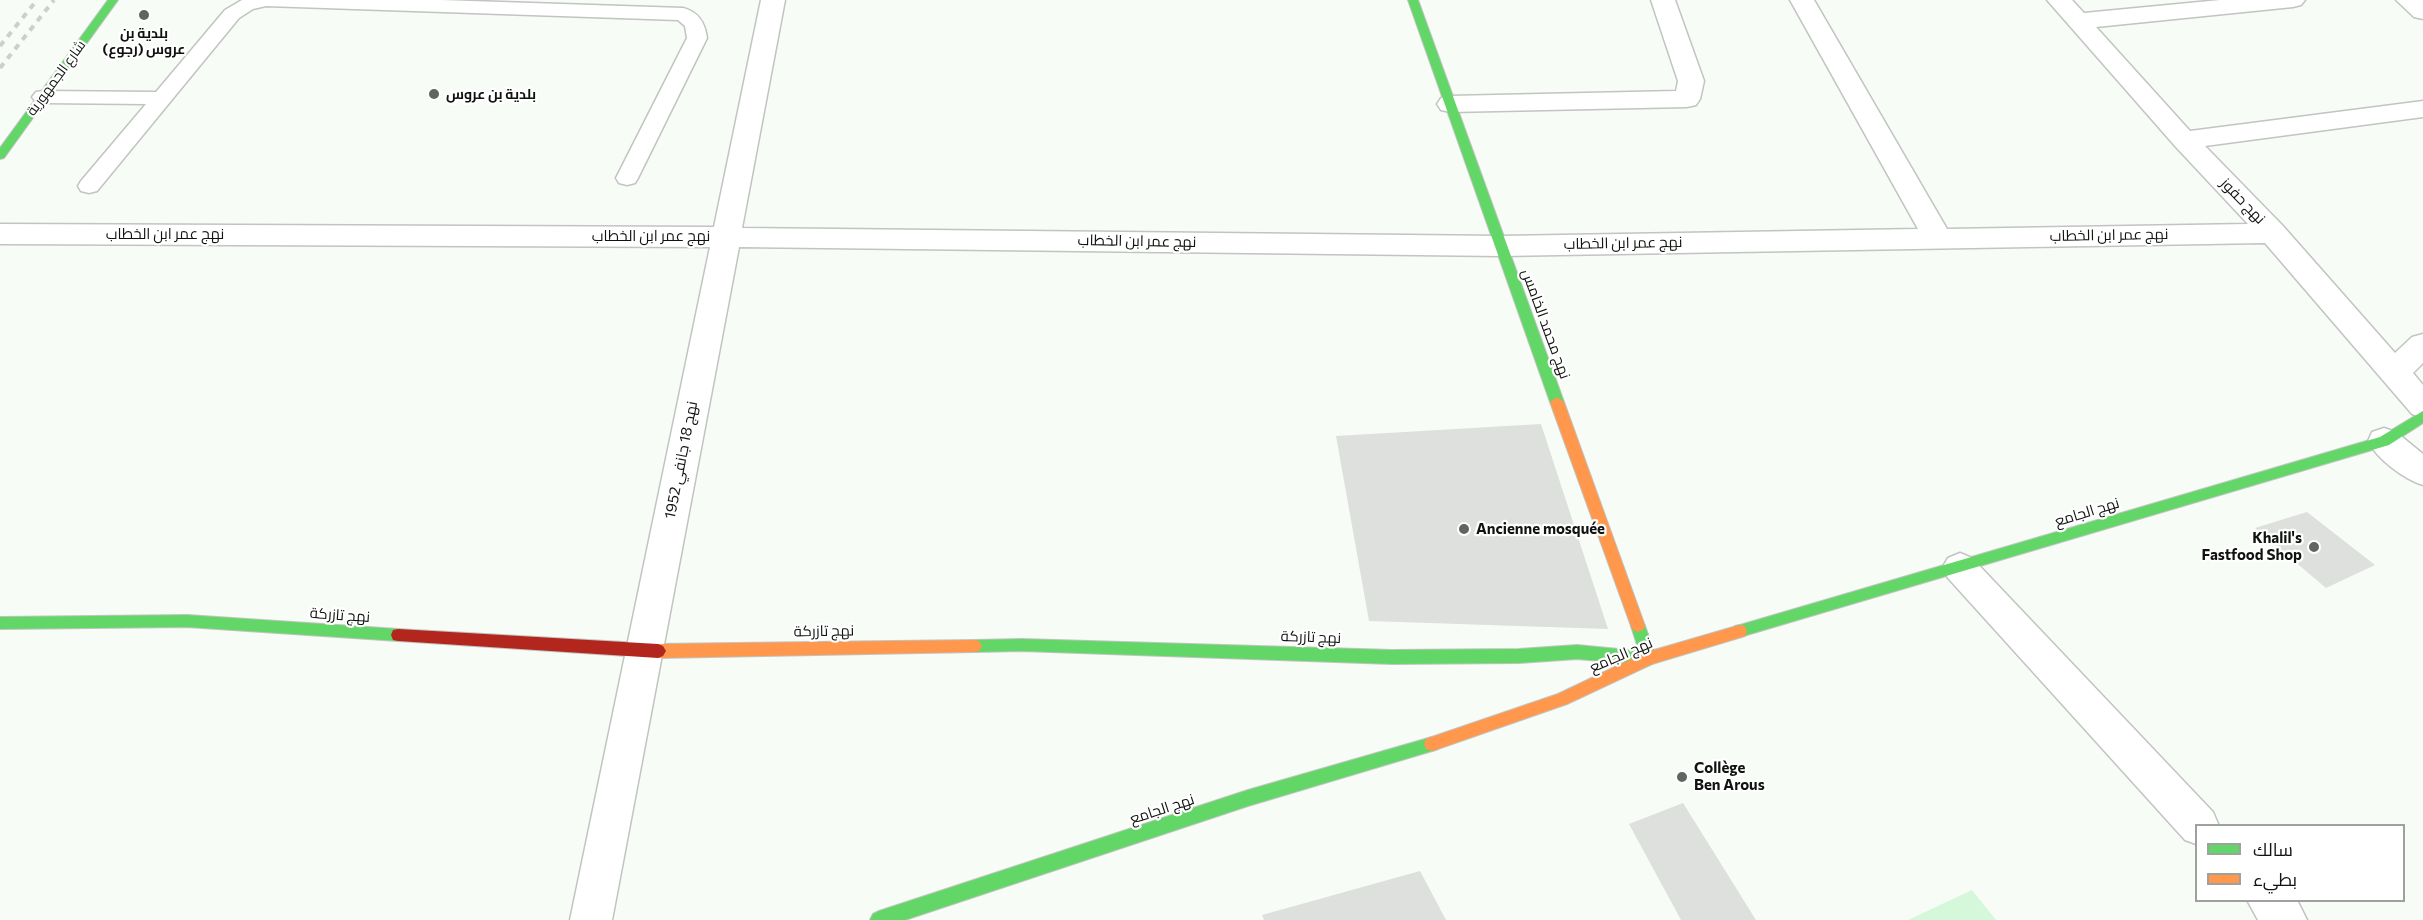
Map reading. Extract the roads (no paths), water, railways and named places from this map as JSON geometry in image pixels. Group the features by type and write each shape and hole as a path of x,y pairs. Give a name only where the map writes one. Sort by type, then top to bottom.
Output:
{"street":[{"name":"شارع الجمهورية","path":"0,156 113,0"},
{"name":"نهج 18 جانفي 1952","path":"591,920 685,436 728,237 773,0"},
{"name":"نهج محمد الخامس","path":"1413,0 1648,658"},
{"path":"1450,104 1687,99 1691,81 1663,0"},
{"path":"1802,0 1937,237"},
{"name":"نهج حفوز","path":"2059,0 2184,140 2273,233 2423,406"},
{"path":"2079,21 2293,0"},
{"path":"2408,0 2423,12"},
{"path":"2184,140 2423,109"},
{"name":"نهج عمر ابن الخطاب","path":"0,234 728,237 1501,246 2273,233"},
{"path":"2394,372 2423,345"},
{"name":"نهج الجامع","path":"879,920 1248,798 1463,735 1562,699 1648,658 1960,568 2384,441 2423,416"},
{"path":"2384,441 2423,472"},
{"path":"1960,568 2198,824"},
{"name":"نهج تازركة","path":"0,623 187,621 644,651 1022,645 1392,657 1519,656 1577,652 1648,658"},
{"path":"2270,902 2286,920"}],"lane":[{"path":"88,186 232,14 246,4 266,0 683,14 695,24 697,38 627,178"},
{"path":"43,97 163,98"}],"railway":[{"path":"0,46 37,0"},
{"path":"0,68 54,0"}],"place":[{"name":"بلدية بن عروس (رجوع)","path":"144,15"},
{"name":"بلدية بن عروس","path":"434,94"},
{"name":"Ancienne mosquée","path":"1464,529"},
{"name":"Khalil's Fastfood Shop","path":"2314,547"},
{"name":"Collège Ben Arous","path":"1682,777"}]}
